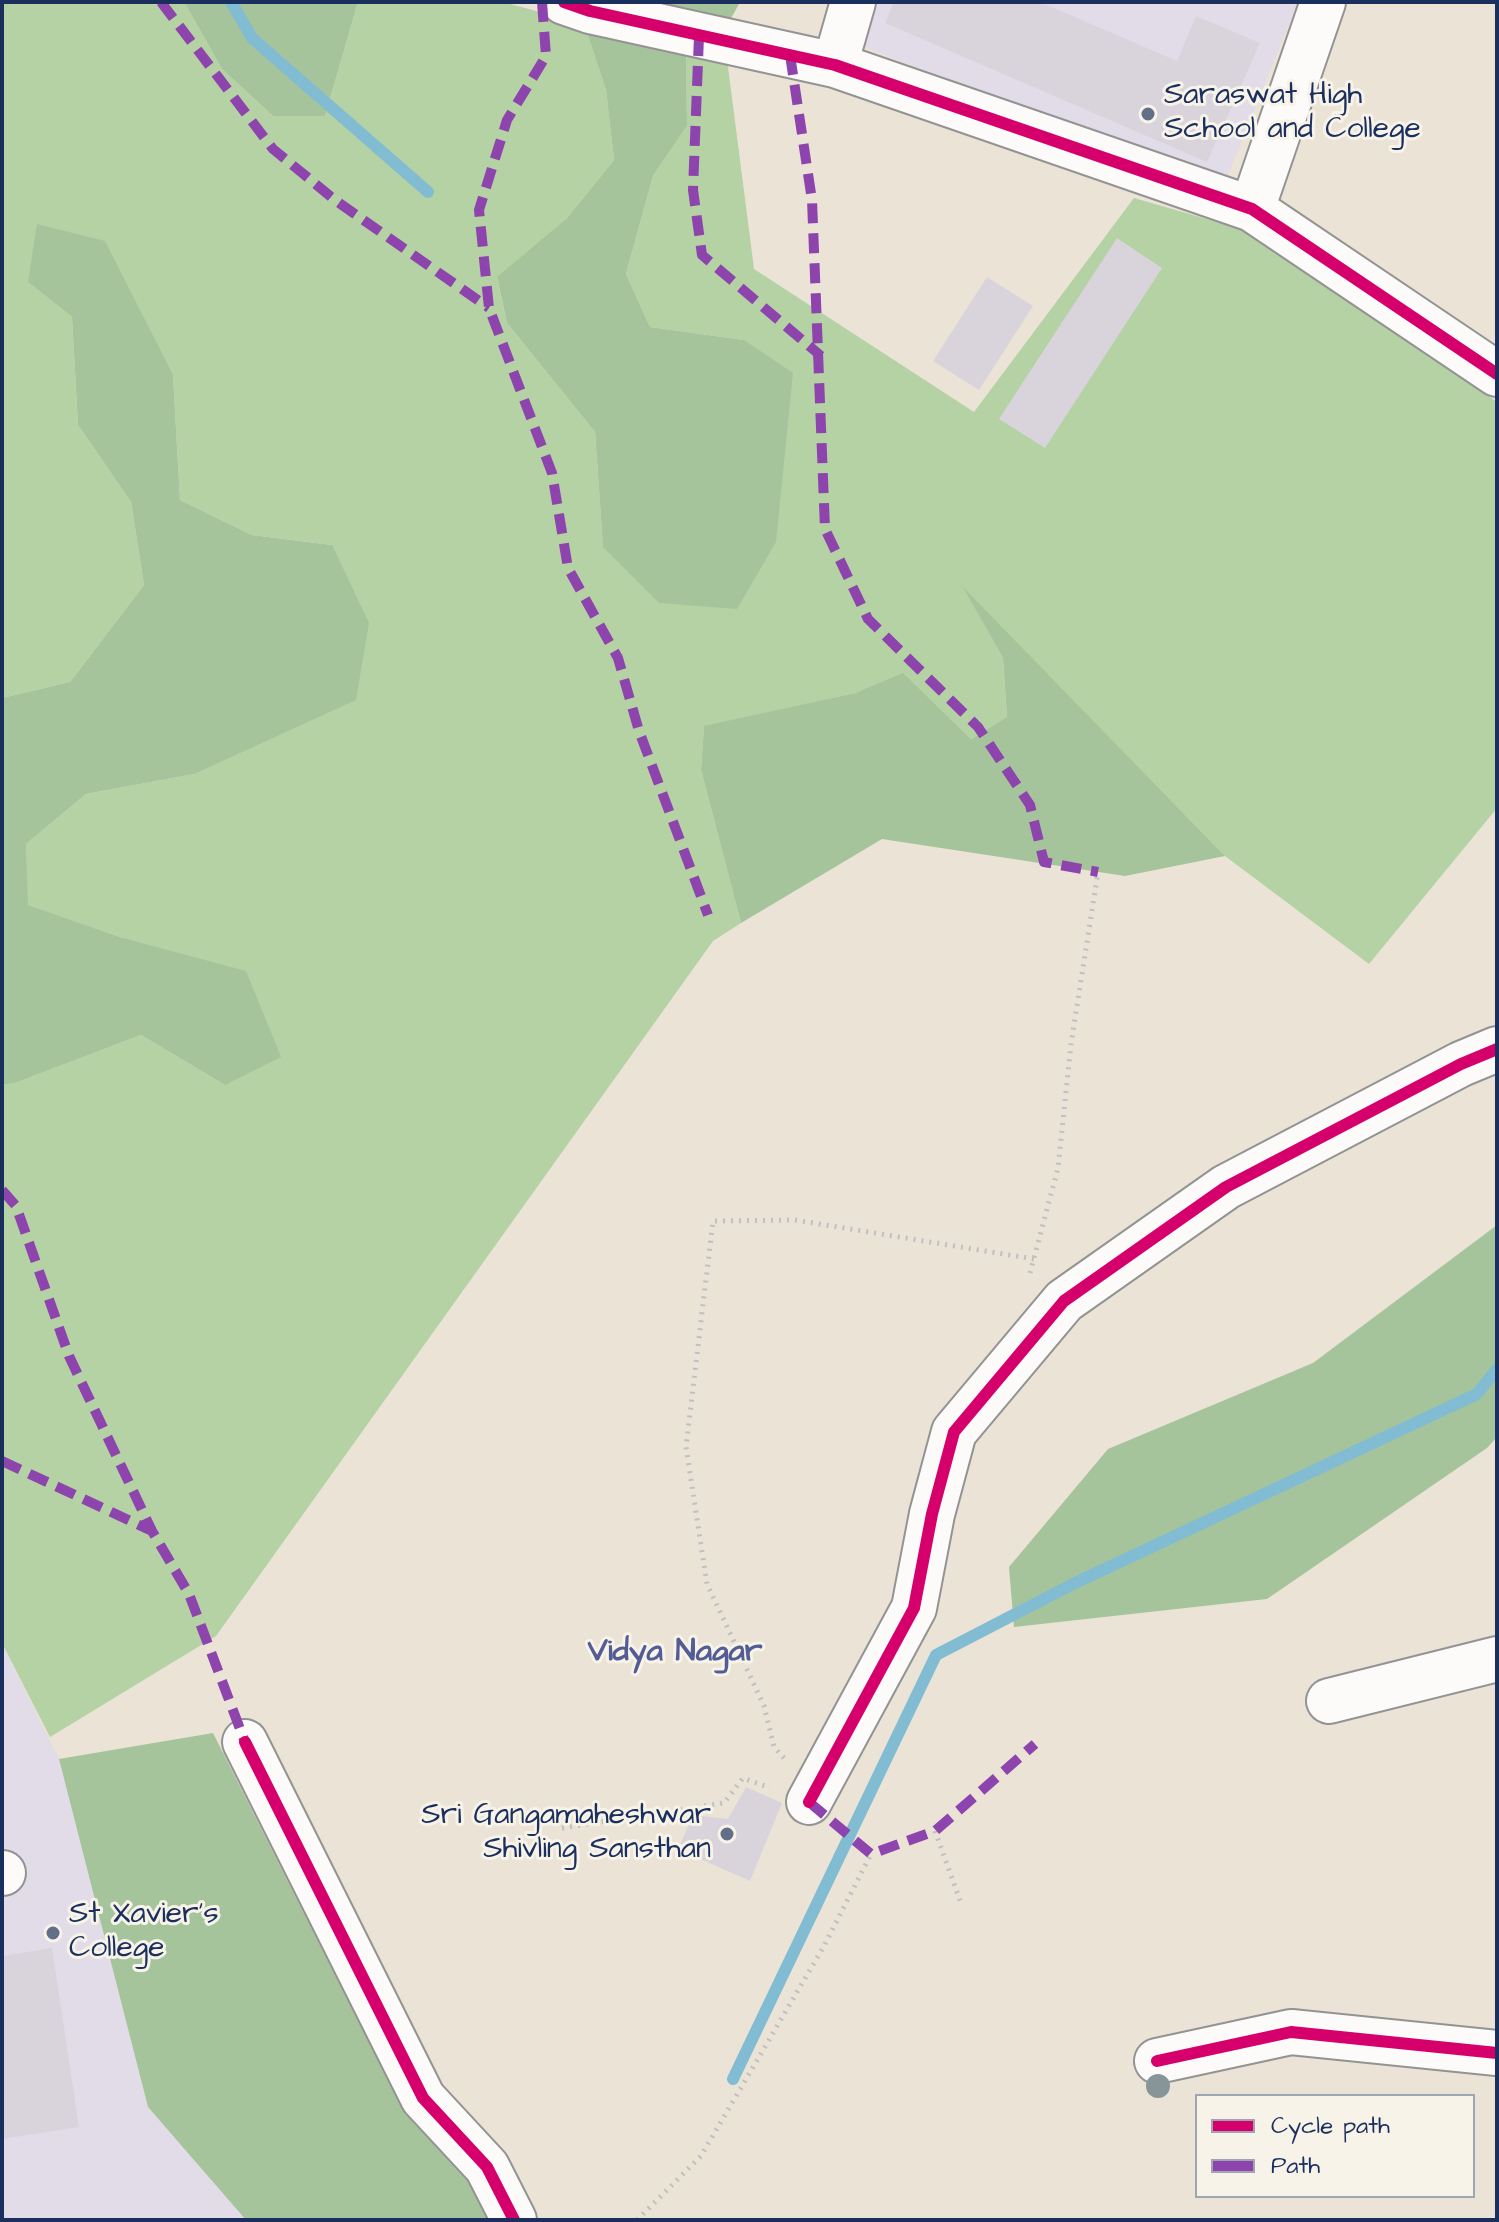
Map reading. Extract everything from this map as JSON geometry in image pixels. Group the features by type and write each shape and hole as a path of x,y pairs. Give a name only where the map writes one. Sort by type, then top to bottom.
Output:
{"street":[{"path":"564,2 590,11 835,65 1252,209 1497,374"},
{"path":"835,65 853,2"},
{"path":"1252,209 1323,2"},
{"path":"813,1795 914,1608 932,1514 954,1432 1064,1301 1226,1187 1461,1064 1497,1049"},
{"path":"1329,1701 1497,1659"},
{"path":"245,1742 423,2098 487,2167 514,2220"},
{"path":"1157,2061 1291,2032 1497,2053"}],"path":[{"path":"1027,1287 1058,1168 1071,1044 1098,872"},
{"path":"813,1795 774,1747 764,1706 707,1584 686,1447 713,1221 795,1220 1034,1259"},
{"path":"562,1828 724,1803 743,1778 813,1795"},
{"path":"935,1831 962,1906"},
{"path":"637,2220 701,2156 824,1946 871,1854"}],"shaded area":[{"name":"Saraswat High School and College","path":"875,2 1298,2 1225,182 863,47"},
{"name":"St Xavier's College","path":"2,1643 59,1759 148,2107 246,2220 2,2220"}],"green space":[{"path":"2,2 184,2 222,69 273,116 325,116 358,2 503,2 584,24 606,90 614,160 567,218 497,278 507,323 595,432 603,547 744,340 650,327 626,274 653,176 687,126 686,50 727,59 754,269 974,412 1134,198 1252,232 1497,402 1497,808 1369,964 1225,856 966,591 1003,658 1007,717 971,739 903,674 855,693 704,727 701,770 741,923 713,941 216,1636 50,1737 2,1643 2,1085 15,1083 141,1035 225,1085 123,938 27,905 26,844 86,794 194,774 332,545 252,535 180,500 173,375 28,282 72,317 78,425 131,502 144,585 70,682 2,698"},
{"path":"184,2 358,2 325,116 273,116 222,69"},
{"path":"636,2 740,2 722,35"},
{"path":"584,24 686,50 687,126 653,176 626,274 650,327 744,340 793,373 776,542 737,609 659,603 603,547 595,432 507,323 497,277 567,218 614,160 606,90"},
{"path":"37,224 105,241 173,375 180,500 252,535 332,545 369,623 356,700 194,774 86,794 26,844 28,905 123,938 246,971 281,1057 225,1085 141,1035 15,1083 2,1085 2,698 70,682 144,585 131,502 78,425 72,317 28,282"},
{"path":"963,587 1225,856 1125,876 882,839 741,923 701,770 704,726 855,693 903,673 971,739 1007,717 1003,658"},
{"path":"1497,1225 1497,1437 1487,1448 1267,1599 1014,1627 1009,1567 1108,1449 1313,1363"},
{"path":"213,1733 394,2092 463,2156 498,2220 246,2220 148,2107 59,1759"}],"building":[{"path":"894,2 1040,2 1177,61 1196,16 1260,43 1207,162 885,23"},
{"path":"1117,238 1162,268 1045,448 999,419"},
{"path":"987,277 1033,306 979,390 933,361"},
{"name":"Sri Gangamaheshwar Shivling Sansthan","path":"746,1787 782,1803 750,1881 678,1849 693,1815 728,1819"},
{"path":"52,1948 79,2127 2,2139 2,1956"}],"waterway":[{"path":"231,2 252,38 428,192"},
{"path":"733,2079 936,1655 1075,1583 1477,1394 1497,1369"}],"marked path":[{"path":"161,2 273,149 335,200 489,308"},
{"path":"542,2 546,56 507,120 479,210 489,308 552,473 568,568 618,658 639,731 708,915"},
{"path":"699,36 693,190 702,255 821,356"},
{"path":"790,55 812,200 825,529 868,619 978,727 1030,805 1044,862 1098,872"},
{"path":"2,1190 16,1206 69,1356 152,1531 189,1594 245,1742"},
{"path":"2,1461 152,1531"},
{"path":"809,1802 871,1854 935,1831 1035,1744"}],"cycle path":[{"path":"564,2 590,11 835,65 1252,209 1497,374"},
{"path":"809,1802 914,1608 932,1514 954,1432 1064,1301 1226,1187 1461,1064 1497,1049"},
{"path":"245,1742 423,2098 487,2167 514,2220"},
{"path":"1157,2061 1291,2032 1497,2053"}],"place":[{"name":"Saraswat High School and College","path":"1148,114"},
{"name":"Sri Gangamaheshwar Shivling Sansthan","path":"727,1834"},
{"name":"St Xavier's College","path":"53,1933"}],"district":[{"name":"Vidya Nagar","path":"675,1653"}]}
